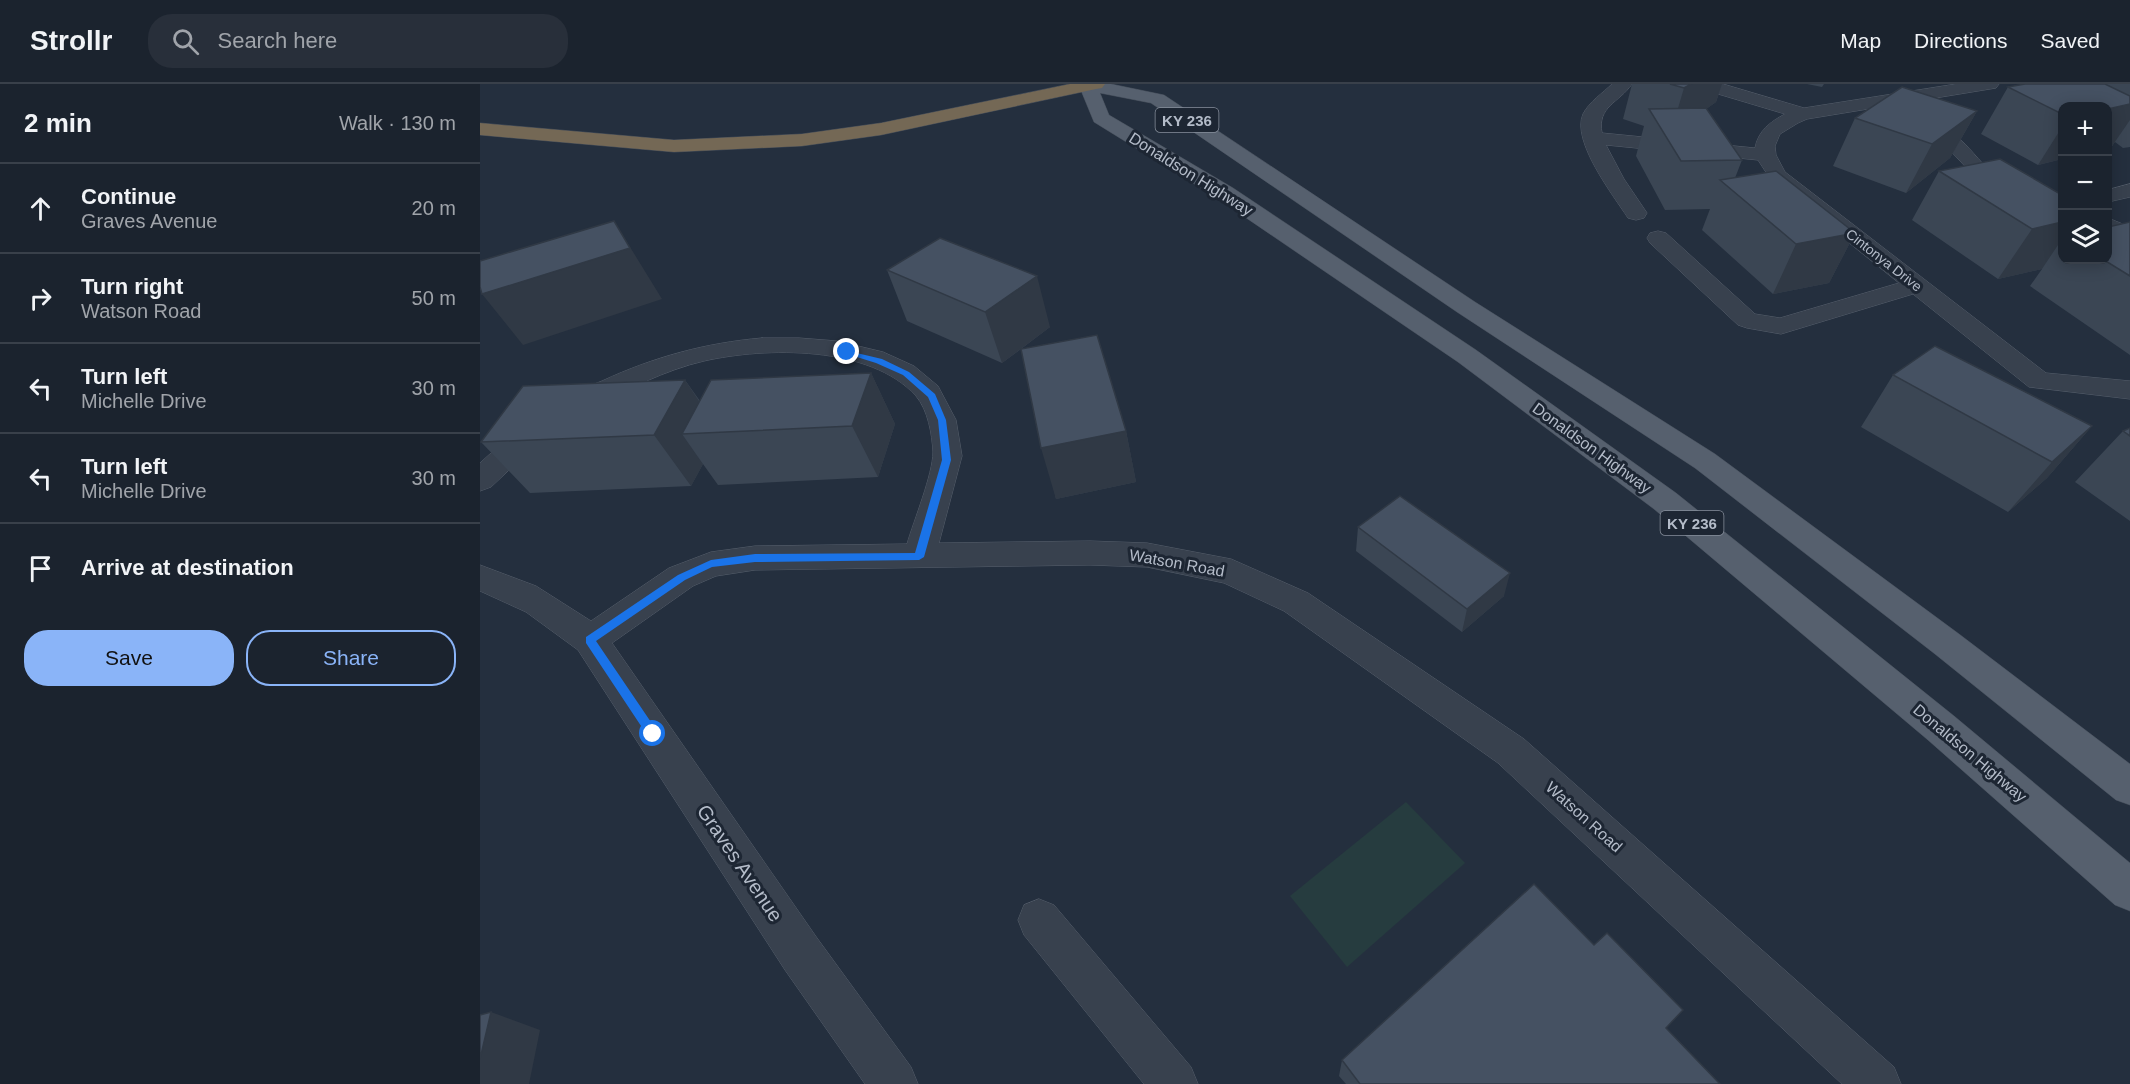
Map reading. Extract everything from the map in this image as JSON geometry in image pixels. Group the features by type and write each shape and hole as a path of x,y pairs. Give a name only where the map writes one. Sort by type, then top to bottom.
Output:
{"highway":[{"path":"480,129 674,146 802,140 881,129 1090,85"}],"main road":[{"name":"KY 236","path":"1090,85 1157,99 1466,307 1705,461 1947,644 2130,787"},
{"name":"Donaldson Highway","path":"1090,85 1101,118 1225,193 1457,350 1665,501 1941,728 2130,891"}],"street":[{"path":"1623,84 1592,114 1591,123 1599,158 1636,213"},
{"path":"1704,84 1803,114"},
{"path":"1594,138 1764,155 1768,136 1773,127 1783,120 1803,114 1978,85"},
{"path":"1885,100 1952,142 1972,160 1993,186 2011,198 2042,208 2058,209"},
{"name":"Cintonya Drive","path":"1764,155 1769,166 1778,176 2039,381 2130,390"},
{"path":"2112,195 2130,190"},
{"path":"2112,227 2130,235"},
{"path":"1659,238 1747,320 1780,326 1916,286"},
{"path":"480,480 524,438 555,416 616,384 701,354 757,345 803,344 879,361 906,374 932,396 942,420 947,460 919,557"},
{"name":"Watson Road","path":"590,640 681,577 711,564 755,558 1090,553 1148,555 1231,572 1296,602 1511,752 1877,1084"},
{"path":"480,578 506,585 555,612 590,640"},
{"name":"Graves Avenue","path":"590,640 801,954 894,1084"},
{"path":"1039,920 1174,1084"}],"green space":[{"path":"1406,802 1465,863 1347,967 1290,896"}],"building":[{"path":"1670,84 1691,84 1684,88"},
{"path":"2025,84 2105,84 2130,96 2130,104 2112,108 2112,102 2058,102 2058,112 2008,87"},
{"path":"1902,87 1977,111 1932,144 1855,118"},
{"path":"1706,108 1742,160 1681,161 1649,109"},
{"path":"2000,159 2058,193 2058,223 2032,229 1939,171"},
{"path":"1776,171 1855,233 1796,244 1720,180"},
{"path":"614,221 630,248 482,294 480,261"},
{"path":"2130,222 2130,276 2110,264 2112,226"},
{"path":"940,238 1037,276 985,312 887,270"},
{"path":"1097,335 1126,431 1041,448 1021,349"},
{"path":"1935,346 2092,426 2052,462 1893,375"},
{"path":"871,373 852,426 682,434 711,380"},
{"path":"685,380 654,435 481,442 523,386"},
{"path":"2130,428 2130,436 2123,431"},
{"path":"1400,496 1510,573 1467,609 1358,527"},
{"path":"1534,884 1594,945 1607,933 1683,1010 1666,1028 1720,1084 1360,1084 1342,1060"},
{"path":"491,1012 480,1059 480,1015"}],"route":[{"path":"653,734 590,640 681,577 711,564 755,558 919,557 947,460 942,420 932,396 906,374 879,361 847,352"}]}
